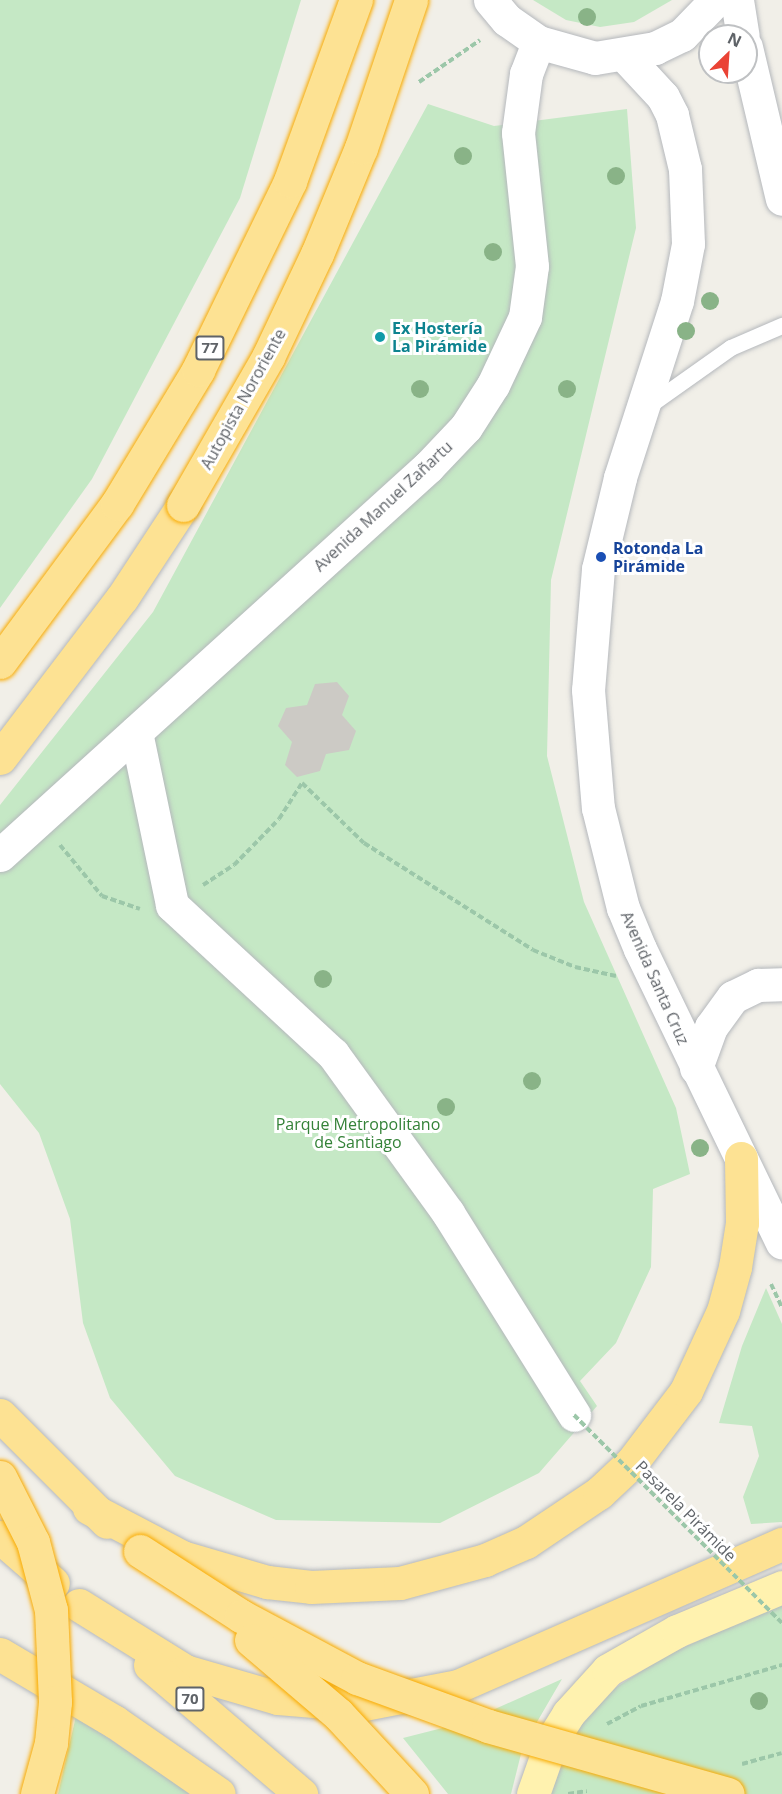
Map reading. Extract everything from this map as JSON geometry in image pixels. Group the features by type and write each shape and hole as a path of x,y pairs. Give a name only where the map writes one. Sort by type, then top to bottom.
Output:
{"highway":[{"name":"77","path":"0,662 117,504 203,361 290,181 356,0"},
{"name":"Autopista Nororiente","path":"0,758 122,598 183,506 262,367 317,254 365,137 411,0"},
{"path":"90,1508 182,1557 245,1577 311,1587 400,1583 485,1560 526,1542 563,1519 623,1470 686,1391 723,1311 735,1267 742,1224 741,1158"},
{"path":"0,1415 90,1508 338,1714 412,1794"},
{"path":"0,1477 33,1542 51,1610 55,1702 51,1743 37,1794"},
{"name":"70","path":"0,1538 301,1794"},
{"path":"79,1605 185,1671 278,1698 359,1706 458,1686 782,1544"},
{"path":"140,1551 281,1640 368,1682 488,1726 728,1794"},
{"path":"0,1654 115,1722 219,1794"}],"main road":[{"path":"533,1794 552,1740 586,1690 608,1670 677,1631 782,1587"}],"street":[{"path":"490,0 507,20 537,42 595,58 626,57 682,35 716,0"},
{"path":"737,0 741,24"},
{"name":"Avenida Manuel Zañartu","path":"0,855 428,467 466,427 494,385 525,317 532,266 518,133 526,74 537,42"},
{"name":"Avenida Santa Cruz","path":"626,57 663,97 672,115 688,207 688,244 677,301 640,413 598,569 588,690 591,748 598,808 623,908 696,1068 782,1244"},
{"path":"755,84 782,199"},
{"path":"136,732 172,905 333,1054 448,1213 574,1415"},
{"path":"696,1068 711,1027 733,998 758,985 782,984"}],"lane":[{"path":"640,413 730,348 782,326"}],"path":[{"path":"234,865 279,819 302,783 364,843 533,950 575,967 617,976"},
{"path":"39,819 102,896 145,911"},
{"path":"771,1284 782,1308"},
{"name":"Pasarela Pirámide","path":"574,1415 782,1623"},
{"path":"603,1727 641,1706 782,1665"}],"green space":[{"path":"0,0 301,0 240,198 92,479 0,608"},
{"path":"533,0 672,0 634,22 600,27 566,20"},
{"name":"Parque Metropolitano de Santiago","path":"428,104 494,126 627,109 636,228 551,580 547,756 584,902 676,1108 690,1174 653,1189 651,1267 616,1343 580,1381 597,1406 539,1473 440,1523 276,1520 175,1476 110,1398 83,1323 70,1219 39,1133 0,1084 0,805 153,612"},
{"path":"766,1288 782,1324 782,1522 751,1524 743,1497 759,1456 752,1426 719,1423 742,1346"},
{"path":"782,1602 782,1794 545,1794 576,1730 615,1688 665,1656"},
{"path":"562,1679 523,1746 511,1794 448,1794 403,1738 466,1722"},
{"path":"76,1716 154,1769 194,1794 58,1794"}],"building":[{"path":"337,682 349,696 342,715 356,731 349,750 326,754 320,771 297,777 285,765 292,742 278,726 286,708 307,705 315,684"}],"place":[{"name":"Ex Hostería La Pirámide","path":"380,337"},
{"name":"Rotonda La Pirámide","path":"601,557"}]}
